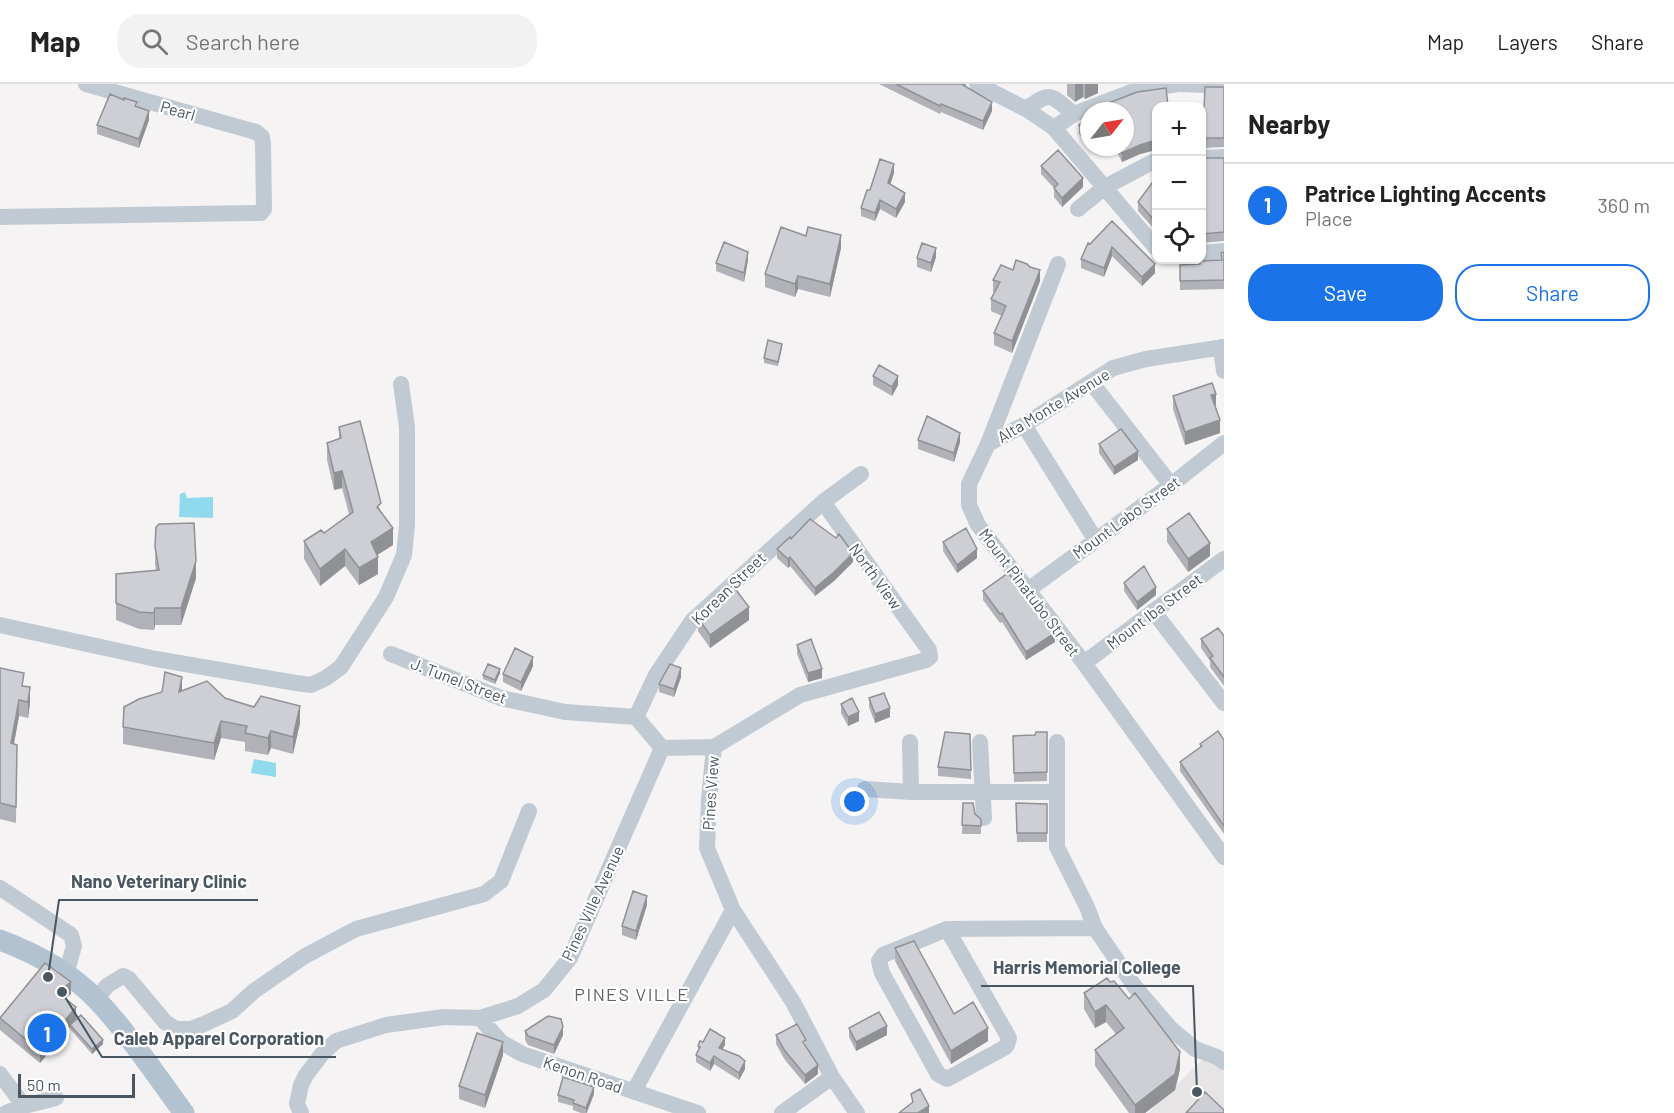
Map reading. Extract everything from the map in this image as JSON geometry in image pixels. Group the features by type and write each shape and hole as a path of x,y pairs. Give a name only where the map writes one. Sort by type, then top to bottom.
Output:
{"main road":[{"path":"0,940 27,950 66,974 96,999 184,1113"}],"street":[{"name":"Pearl","path":"0,217 261,213 264,209 263,144 262,137 256,132 117,88 86,84"},
{"path":"978,84 1026,109 1054,128 1152,243"},
{"path":"1054,128 1074,114 1134,91 1180,84 1224,86"},
{"path":"1026,109 1047,96 1074,114"},
{"path":"1206,158 1224,157"},
{"path":"1078,209 1105,187 1152,162"},
{"path":"1206,253 1224,251"},
{"name":"Mount Pinatubo Street","path":"1058,264 988,444 969,484 969,505 978,525 1084,663 1224,857"},
{"path":"1222,347 1224,371"},
{"name":"Alta Monte Avenue","path":"988,444 1024,425 1113,368 1146,359 1222,347"},
{"path":"1091,382 1171,485"},
{"path":"0,625 156,659 296,684 311,684 326,678 341,667 366,629 391,587 404,555 407,525 407,427 401,384"},
{"path":"1024,425 1095,539"},
{"name":"Mount Labo Street","path":"1028,590 1224,443"},
{"name":"Korean Street","path":"636,717 656,675 692,621 823,502 861,474"},
{"name":"North View","path":"823,502 929,650"},
{"name":"Mount Iba Street","path":"1084,663 1224,559"},
{"path":"1153,611 1224,703"},
{"name":"Pines View","path":"857,1113 832,1077 793,1002 733,910 707,848 714,747 800,695 926,660 930,657 929,650"},
{"name":"J. Tunel Street","path":"391,654 501,698 565,712 636,717"},
{"path":"636,717 662,748 714,747"},
{"path":"910,742 911,792"},
{"path":"980,742 984,818"},
{"path":"1057,742 1057,847 1088,907 1095,928 1135,987 1171,1029 1195,1049 1224,1062"},
{"name":"Pines Ville Avenue","path":"301,1113 297,1104 301,1085 322,1054 336,1041 386,1025 444,1017 480,1018 518,1006 544,990 570,958 662,748"},
{"path":"865,789 911,792 1057,792"},
{"path":"96,999 108,985 123,976 129,979 165,1022 177,1029 191,1029 204,1024 232,1011 254,992 305,956 357,929 484,894 501,880 528,811"},
{"path":"0,888 71,935 74,946 66,974"},
{"path":"634,1091 733,910"},
{"path":"947,930 1009,1038 1004,1048 947,1079 938,1074 882,973 879,961 883,955 947,930 1095,928"},
{"name":"Kenon Road","path":"480,1018 501,1042 522,1054 698,1113"},
{"path":"0,1074 24,1106"},
{"path":"782,1113 832,1077"},
{"path":"6,1113 56,1098"}],"shaded area":[{"path":"1202,1060 1217,1065 1224,1071 1224,1113 1148,1113"}],"water":[{"path":"185,492 187,498 213,497 213,518 179,517 180,494"},
{"path":"254,759 276,763 276,777 251,773"}],"building":[{"path":"896,84 964,84 992,102 983,121 941,104 940,106"},
{"path":"1205,87 1224,87 1224,138 1206,138"},
{"path":"1166,88 1168,102 1152,102 1152,141 1134,148 1134,102 1111,102 1137,92"},
{"path":"110,94 137,102 135,106 149,111 139,139 97,125"},
{"path":"1058,150 1083,178 1062,198 1054,188 1058,184 1041,166"},
{"path":"1206,158 1224,158 1224,232 1206,234"},
{"path":"880,159 894,164 888,183 905,193 896,209 880,200 875,213 861,208 867,190 870,190"},
{"path":"1152,183 1152,218 1138,202"},
{"path":"1112,221 1152,261 1152,264 1155,264 1142,277 1112,247 1104,268 1081,259 1088,243 1090,244"},
{"path":"781,227 806,236 808,227 841,235 830,284 798,276 795,284 765,274"},
{"path":"724,242 748,252 744,273 716,263"},
{"path":"922,243 936,248 931,263 917,258"},
{"path":"1224,252 1224,280 1180,281 1180,265 1206,264 1206,261 1222,260 1221,253"},
{"path":"1016,260 1040,270 1012,341 994,333 1006,306 991,299 1000,282 993,280 1001,265 1013,270"},
{"path":"768,340 782,344 778,362 764,358"},
{"path":"879,365 898,376 892,387 873,376"},
{"path":"1212,383 1216,394 1211,395 1220,420 1185,432 1173,396"},
{"path":"927,416 960,433 954,453 918,440"},
{"path":"360,421 381,503 377,507 393,528 371,542 378,557 359,568 345,549 320,569 304,541 321,530 324,533 353,512 342,471 334,473 327,443 341,438 339,427"},
{"path":"1121,429 1138,451 1114,467 1099,444"},
{"path":"1189,513 1210,543 1188,559 1167,529"},
{"path":"810,519 836,538 839,534 853,553 815,588 790,557 788,559 777,549 790,537 791,539"},
{"path":"194,523 196,561 181,608 155,608 154,613 139,612 116,603 116,574 159,570 155,547 156,527 159,524"},
{"path":"966,528 977,549 957,565 943,542"},
{"path":"1144,566 1156,587 1137,602 1124,583"},
{"path":"1008,573 1055,633 1026,652 1002,613 1000,614 983,591"},
{"path":"733,586 749,607 710,635 698,618"},
{"path":"1218,628 1224,636 1224,677 1210,658 1213,656 1201,639"},
{"path":"811,639 822,669 808,673 797,645"},
{"path":"515,648 533,657 521,682 503,674"},
{"path":"488,664 500,669 495,680 483,675"},
{"path":"670,664 681,668 674,689 659,684"},
{"path":"0,668 24,673 22,686 30,687 28,702 19,700 11,743 17,745 16,807 0,803"},
{"path":"165,672 182,677 179,692 207,681 225,698 254,707 261,696 300,706 293,737 271,731 268,738 245,733 247,726 221,721 214,743 123,727 124,707 139,699 162,692"},
{"path":"884,693 890,708 875,714 869,698"},
{"path":"852,698 859,712 848,717 841,704"},
{"path":"1218,731 1224,740 1224,826 1180,762"},
{"path":"945,732 970,734 971,770 938,767"},
{"path":"1036,732 1047,732 1047,772 1014,773 1013,736 1035,735"},
{"path":"963,803 973,803 975,814 981,819 981,826 962,825"},
{"path":"1016,803 1047,804 1047,833 1017,833"},
{"path":"633,891 647,896 636,931 622,926"},
{"path":"914,941 954,1014 973,1002 988,1028 951,1051 895,948"},
{"path":"45,963 71,982 57,992 76,1007 40,1051 0,1018"},
{"path":"1107,978 1110,982 1114,981 1129,999 1135,993 1180,1052 1175,1074 1135,1105 1095,1050 1124,1028 1106,1005 1095,1012 1084,993"},
{"path":"879,1012 887,1026 856,1042 849,1028"},
{"path":"81,1015 103,1040 92,1049 70,1025"},
{"path":"548,1016 561,1019 563,1027 554,1045 528,1036 525,1031"},
{"path":"797,1024 806,1040 803,1042 818,1065 805,1075 785,1051 776,1035"},
{"path":"710,1029 725,1038 719,1048 745,1061 739,1073 714,1056 710,1063 696,1055 700,1041 703,1042"},
{"path":"477,1033 503,1042 485,1095 459,1086"},
{"path":"563,1077 594,1087 586,1108 573,1103 574,1100 558,1095"},
{"path":"920,1089 929,1106 918,1113 899,1113 913,1102 911,1094"},
{"path":"1205,1092 1224,1110 1224,1113 1186,1113"}],"place":[{"name":"Nano Veterinary Clinic","path":"48,977"},
{"name":"Caleb Apparel Corporation","path":"62,992"},
{"name":"Patrice Lighting Accents","path":"47,1033"},
{"name":"Harris Memorial College","path":"1197,1092"}],"district":[{"name":"PINES VILLE","path":"632,994"}]}
